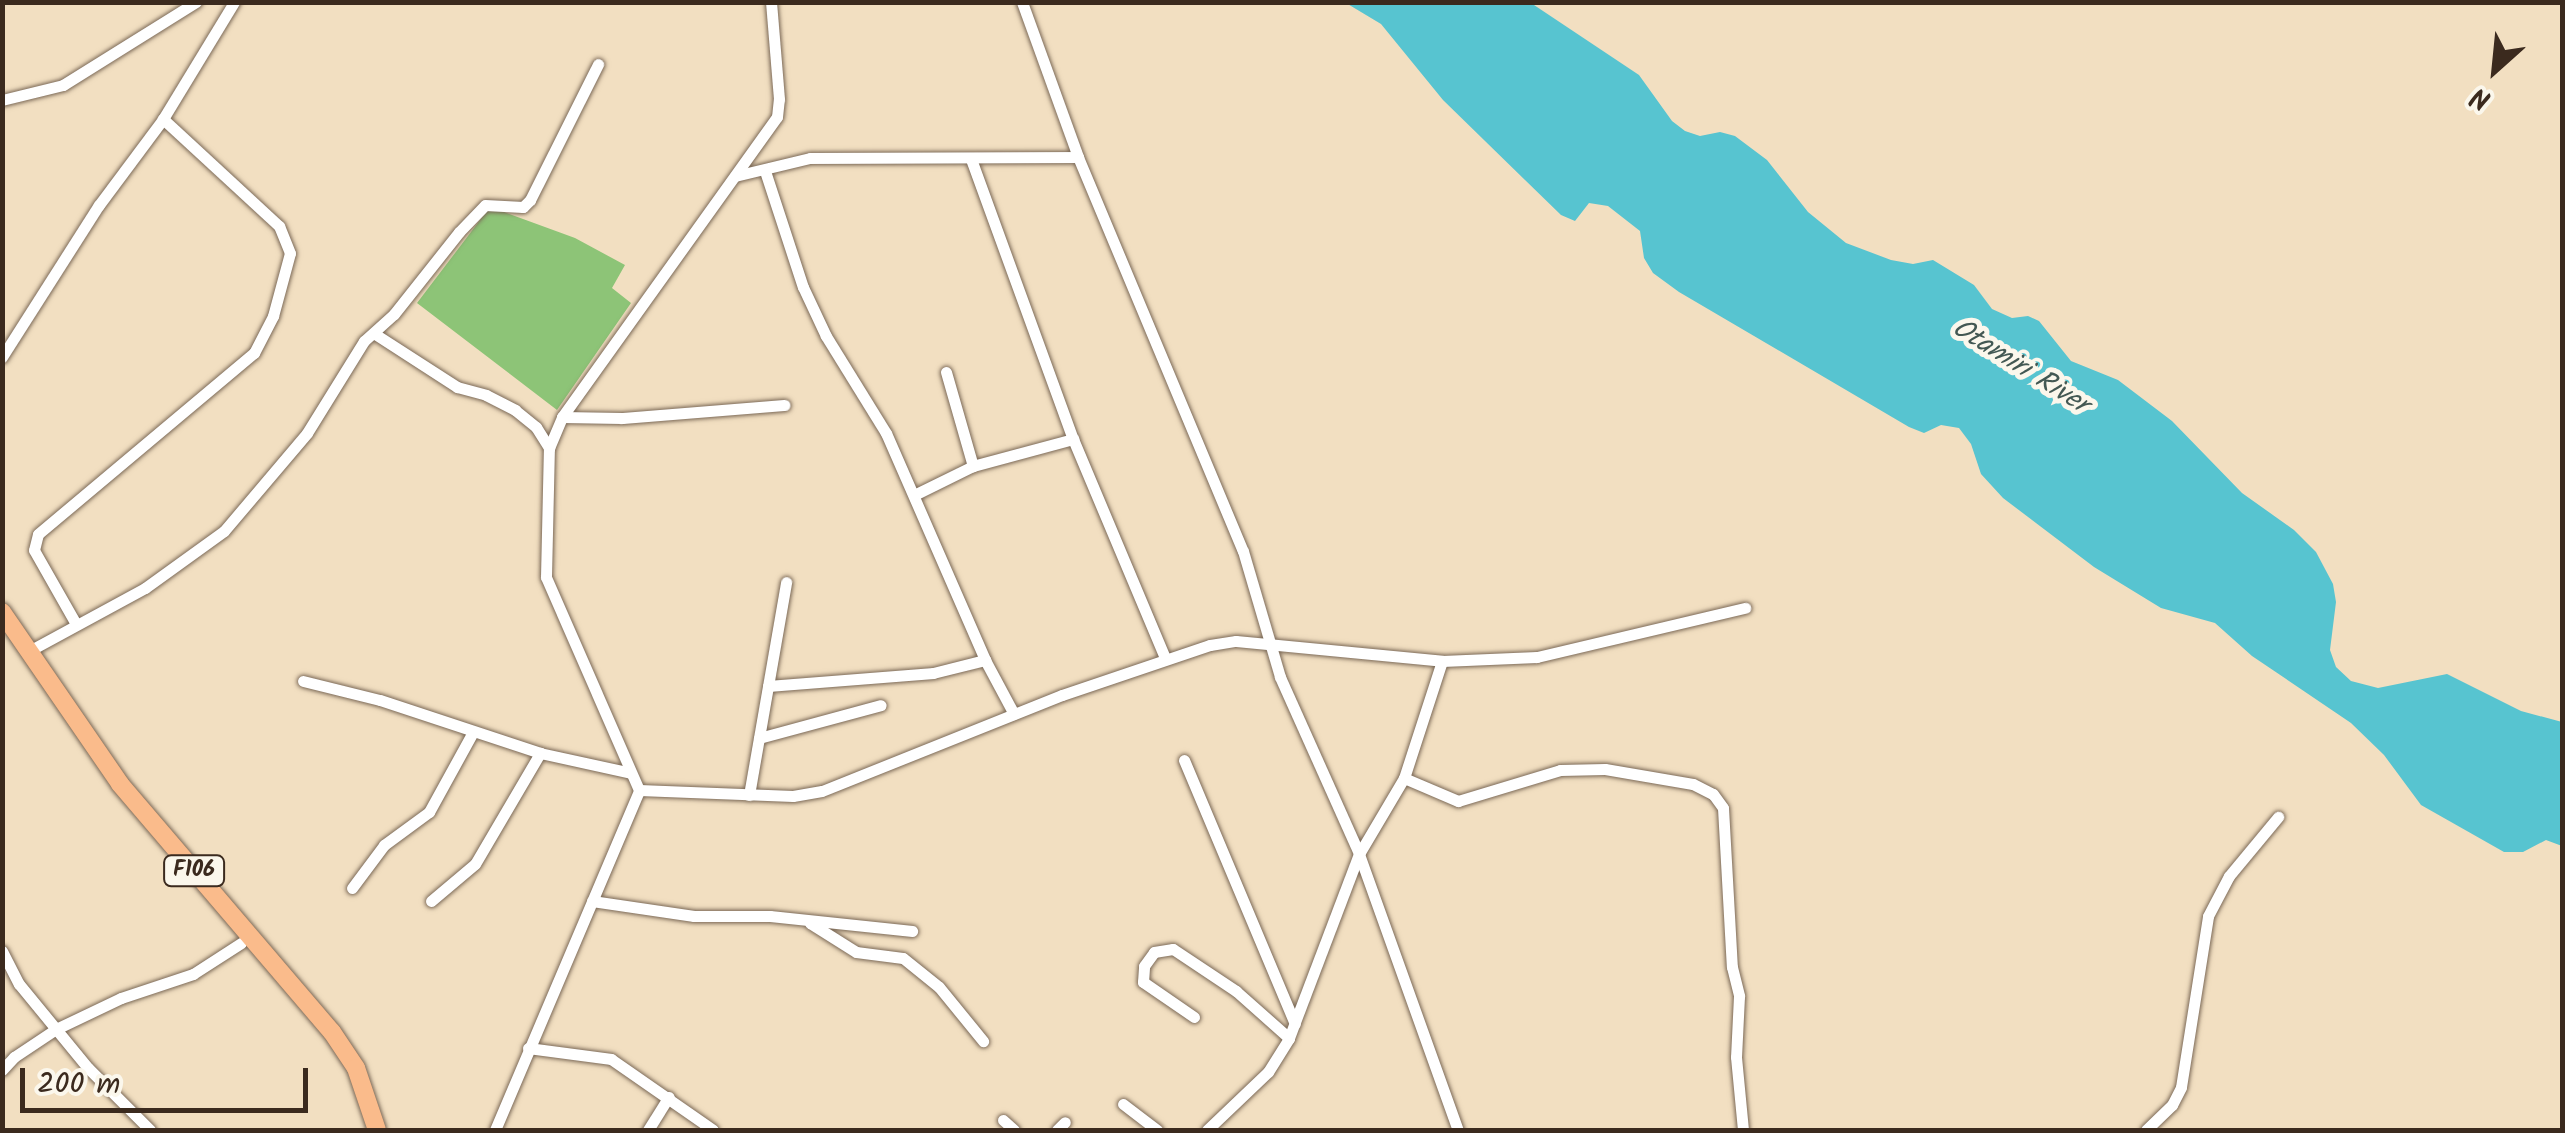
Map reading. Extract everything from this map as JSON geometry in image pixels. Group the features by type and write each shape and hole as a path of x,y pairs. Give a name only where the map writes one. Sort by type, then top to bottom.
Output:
{"main road":[{"name":"F106","path":"2,612 120,784 332,1032 356,1068 377,1130"},
{"name":"F106","path":"2,632 111,790 324,1039 347,1073 366,1130"}],"street":[{"path":"2,100 63,85 196,2"},
{"path":"2,357 98,205 163,119 234,2"},
{"path":"495,1130 639,790 546,577 550,448 562,417 779,108 771,2"},
{"path":"1022,2 1078,157 1243,551 1280,677 1359,854 1458,1130"},
{"path":"29,650 145,588 224,531 307,433 364,341 375,334 484,205 523,207 530,200 598,64"},
{"path":"76,624 34,550 38,534 254,353 273,316 290,253 279,226 163,119"},
{"path":"734,176 810,158 1078,157"},
{"path":"972,159 1073,439 1165,658"},
{"path":"765,171 803,287 826,336 886,433 985,660 1014,714"},
{"path":"375,334 457,387 486,394 515,410 536,426 550,448"},
{"path":"946,372 973,466"},
{"path":"562,417 622,418 784,405"},
{"path":"914,495 973,466 1073,439"},
{"path":"748,795 786,582"},
{"path":"639,790 748,795 822,791 1014,714 1210,644 1271,644 1442,661 1537,657 1745,608"},
{"path":"768,686 933,673 985,660"},
{"path":"1207,1130 1268,1072 1289,1038 1359,854 1404,778 1442,661"},
{"path":"303,682 380,700 540,753 631,773"},
{"path":"759,738 880,705"},
{"path":"352,888 384,845 429,812 473,732"},
{"path":"431,901 476,864 540,753"},
{"path":"1184,760 1295,1024"},
{"path":"1404,778 1458,801 1560,770 1605,768 1693,784 1713,794 1724,808 1732,967 1739,996 1736,1057 1743,1130"},
{"path":"2146,1130 2172,1104 2181,1087 2208,916 2238,863 2278,817"},
{"path":"592,902 694,916 770,916 912,930"},
{"path":"810,922 856,952 903,958 939,987 982,1040"},
{"path":"2,1070 14,1057 56,1029 121,998 193,974 241,943"},
{"path":"1194,1017 1143,982 1144,966 1154,952 1172,948 1236,991 1289,1038"},
{"path":"2,951 19,984 56,1029 150,1130"},
{"path":"528,1048 611,1059 713,1130"},
{"path":"648,1130 668,1097"},
{"path":"1123,1104 1157,1130"},
{"path":"1002,1120 1014,1130"}],"green space":[{"path":"490,207 575,238 625,265 612,288 631,303 557,410 417,303"}],"water":[{"name":"Otamiri River","path":"1346,3 1531,3 1639,75 1672,121 1685,131 1700,136 1720,132 1735,136 1767,160 1808,212 1846,243 1891,260 1913,264 1933,260 1974,285 1992,309 2012,318 2028,316 2039,321 2071,361 2118,380 2172,421 2242,493 2294,530 2316,552 2333,584 2336,602 2330,650 2336,667 2351,681 2378,688 2447,674 2521,711 2562,722 2562,846 2546,840 2523,852 2504,852 2421,805 2384,755 2351,723 2252,656 2215,623 2161,608 2094,567 2003,498 1981,474 1971,444 1959,428 1941,425 1924,433 1909,427 1679,292 1653,273 1644,258 1640,231 1608,206 1589,203 1575,221 1561,215 1443,100 1381,24"}]}
